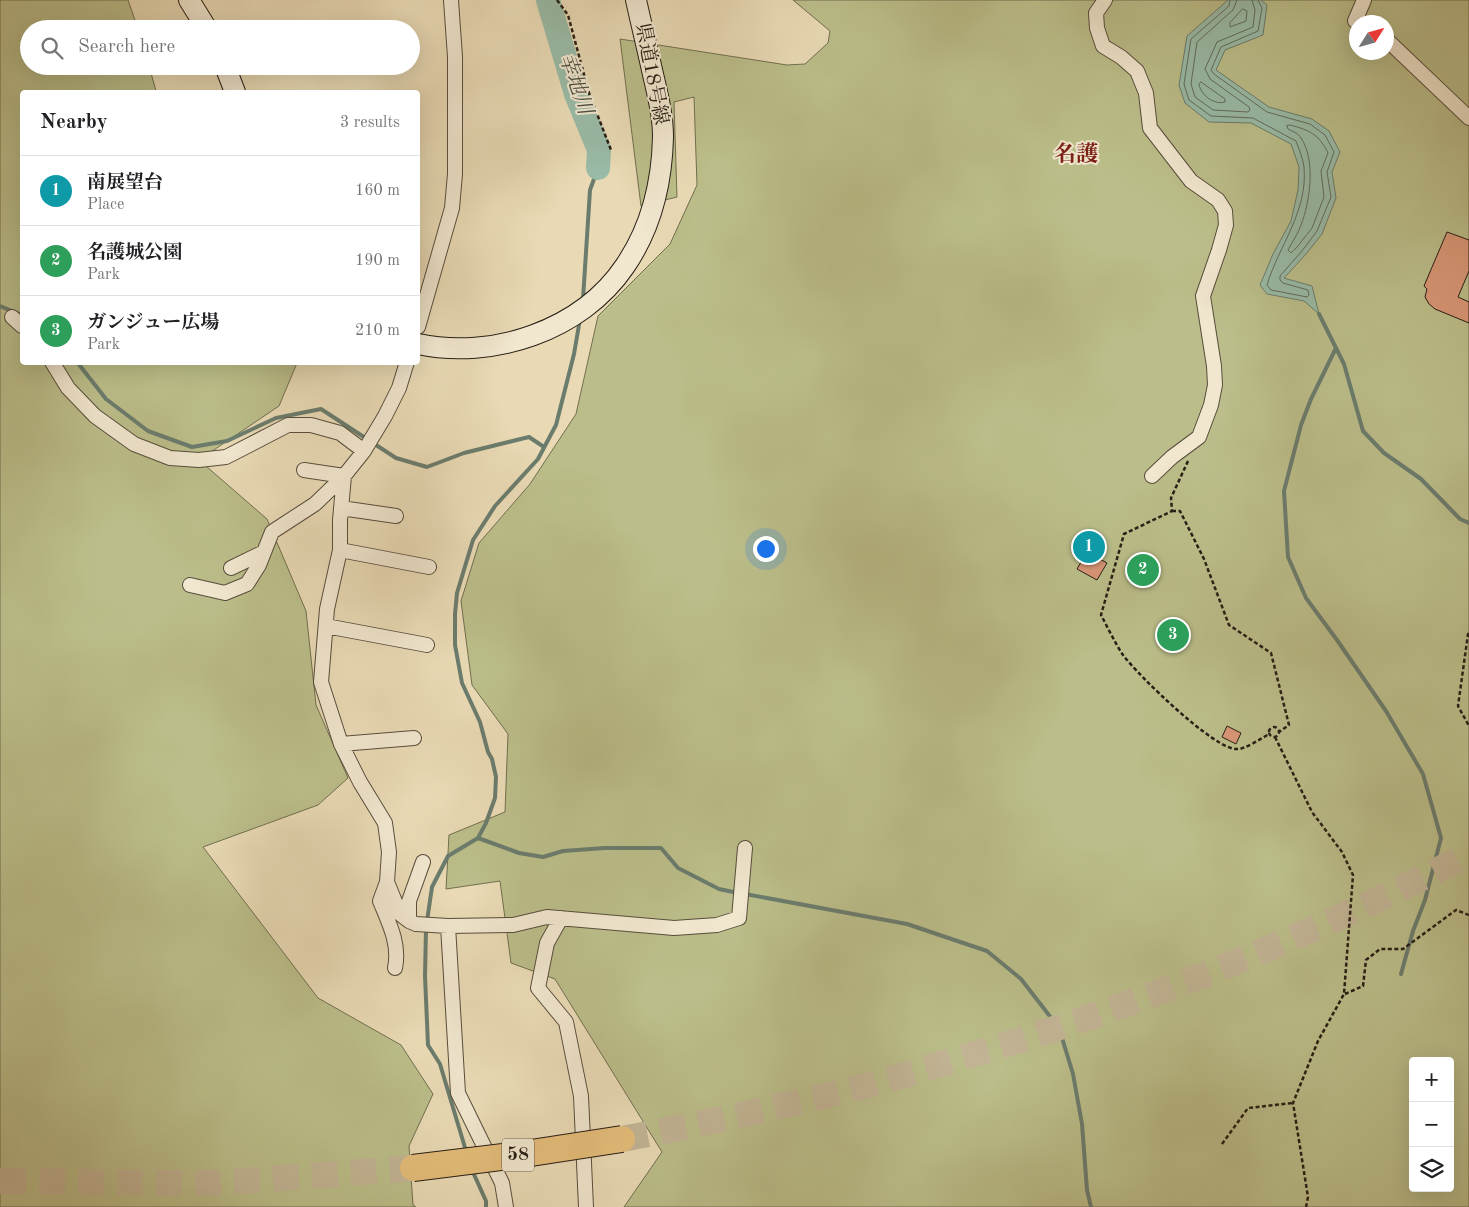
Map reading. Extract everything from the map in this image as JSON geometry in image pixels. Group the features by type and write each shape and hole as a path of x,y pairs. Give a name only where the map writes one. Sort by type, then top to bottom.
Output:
{"highway":[{"name":"58","path":"413,1168 518,1155 622,1139"}],"main road":[{"path":"188,0 202,20"},
{"name":"県道18号線","path":"420,344 457,349 478,348 504,344 532,336 575,314 595,298 624,267 636,247 651,211 657,188 663,136 656,89 636,0"},
{"path":"228,75 234,90"}],"street":[{"path":"420,320 452,208 455,174 455,57 451,0"},
{"path":"1105,0 1096,13 1097,28 1103,46 1121,57 1136,71 1146,93 1150,128 1191,181 1218,200 1225,211 1226,225 1220,250 1203,296 1211,339 1215,385 1211,405 1199,437 1172,457 1152,476"},
{"path":"1358,15 1364,0"},
{"path":"1394,47 1469,118"},
{"path":"54,365 68,388 95,416 134,444 170,458 199,460 226,457 288,425 311,425 340,433 365,449"},
{"path":"190,585 225,593 247,584 258,565 272,532 315,504 344,476 365,449 399,388 406,365"},
{"path":"304,470 344,476"},
{"path":"344,476 340,550 327,609 320,682 341,744 360,782 385,823 389,852 387,882 380,900 392,930 398,955 395,968"},
{"path":"341,508 396,516"},
{"path":"340,550 429,567"},
{"path":"232,568 264,552"},
{"path":"326,626 427,645"},
{"path":"341,744 414,738"},
{"path":"387,882 400,914 412,923 443,926 513,925 547,917 674,928 718,925 739,918 745,848"},
{"path":"412,923 409,901 423,862"},
{"path":"562,918 547,943 538,988 566,1022 581,1096 586,1207"},
{"path":"443,926 458,1093 502,1183 506,1207"}],"path":[{"path":"557,0 568,15 589,93 611,150"},
{"path":"1172,511 1171,498 1199,437"},
{"path":"1275,736 1289,725 1271,653 1229,625 1204,559 1180,511 1172,511 1124,534 1101,615 1123,655 1179,713 1211,736 1232,748 1238,750 1269,734 1269,730 1272,727 1277,728 1279,732"},
{"path":"1469,634 1458,706 1469,726"},
{"path":"1269,734 1272,737 1275,736"},
{"path":"1275,736 1312,812 1342,852 1353,875 1344,994 1318,1040 1293,1103 1308,1198 1306,1207"},
{"path":"1344,994 1363,986 1366,960 1380,949 1403,949 1456,910 1469,915"},
{"path":"1222,1144 1248,1108 1293,1103"}],"shaded area":[{"path":"0,0 128,0 135,20 20,20 20,75 152,75 156,90 20,90 20,365 296,365 279,406 199,460 267,519 306,611 316,705 348,778 318,805 203,847 318,998 401,1045 433,1094 409,1146 413,1205 416,1207 0,1207"},
{"path":"793,0 1469,0 1469,1207 624,1207 662,1152 555,979 511,963 500,881 446,889 449,835 505,812 508,734 472,685 461,601 479,543 530,484 576,414 598,316 670,244 697,185 694,97 674,102 677,197 641,206 620,39 787,65 805,64 828,43 830,31"}],"water":[{"path":"1228,0 1261,0 1267,5 1263,35 1225,50 1216,70 1269,107 1312,119 1329,131 1340,152 1332,172 1336,198 1322,234 1284,278 1312,286 1319,314 1304,301 1267,294 1260,285 1273,254 1291,221 1298,190 1299,167 1291,144 1251,123 1209,122 1185,103 1179,85 1187,36"}],"building":[{"path":"1447,232 1469,240 1469,271 1458,297 1469,302 1469,323 1435,309 1425,297 1427,289 1424,286"},
{"path":"1087,552 1107,563 1097,580 1077,569"},
{"path":"1227,726 1241,733 1236,744 1222,737"}],"waterway":[{"name":"幸地川","path":"548,0 576,94 599,150 598,168"},
{"path":"583,299 590,190 598,168"},
{"path":"0,306 20,314"},
{"path":"1319,314 1344,364 1363,431 1384,453 1421,479 1460,519 1469,523"},
{"path":"427,921 432,887 448,856 478,838 495,798 496,777 492,759 488,752 480,722 462,683 455,645 457,593 473,540 495,506 538,459 556,425 574,354 580,319"},
{"path":"1336,348 1311,399 1301,425 1284,491 1288,557 1306,598 1386,711 1423,774 1441,838 1425,900 1413,931 1401,974"},
{"path":"79,365 106,399 148,431 192,447 227,441 276,418 321,409 396,458 427,467 464,453 529,437 544,447"},
{"path":"478,838 519,853 543,857 563,851 605,848 661,848 678,868 719,889 738,893"},
{"path":"745,894 907,924 987,951 1021,979 1059,1028 1073,1074 1082,1124 1087,1190 1091,1207"},
{"path":"426,928 425,976 428,1045 440,1064 466,1151"},
{"path":"472,1170 486,1201 486,1207"}],"tunnel":[{"path":"622,1139 685,1127 873,1084 1094,1016 1158,993 1284,942 1408,885 1469,854"},
{"path":"0,1181 216,1183 413,1168"}],"place":[{"name":"南展望台","path":"1089,547"},
{"name":"名護城公園","path":"1143,570"},
{"name":"ガンジュー広場","path":"1173,635"}],"district":[{"name":"名護","path":"1076,155"}]}
